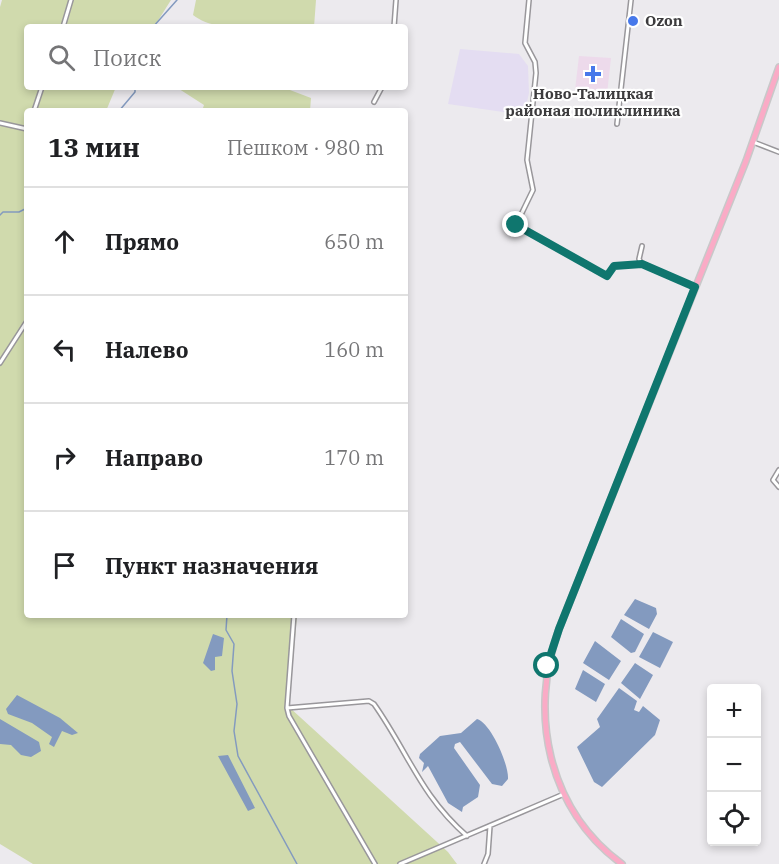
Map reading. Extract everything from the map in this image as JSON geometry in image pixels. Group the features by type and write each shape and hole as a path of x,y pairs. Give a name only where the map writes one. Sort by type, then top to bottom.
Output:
{"main road":[{"path":"622,864 588,831 564,794 551,762 544,727 543,695 550,656 753,142 779,67"}],"street":[{"path":"64,24 72,0"},
{"path":"394,24 396,0"},
{"path":"529,0 525,43 535,62 536,73 527,160 533,190 516,225 607,276 614,266 642,264 695,287"},
{"path":"617,124 631,0"},
{"path":"35,108 41,90"},
{"path":"374,102 380,90"},
{"path":"0,123 24,128"},
{"path":"753,142 779,152"},
{"path":"642,246 639,259 642,264"},
{"path":"0,363 24,326"},
{"path":"779,470 773,480 779,487"},
{"path":"294,618 287,708 292,725 375,864"},
{"path":"287,708 369,701 374,704 429,796 447,819 467,836"},
{"path":"400,864 564,794"},
{"path":"484,864 488,854 490,826"}],"shaded area":[{"path":"460,49 519,54 528,66 529,93 524,115 448,104"},
{"name":"Ново-Талицкая районая поликлиника","path":"579,56 611,58 607,94 575,90"}],"green space":[{"path":"2,0 171,0 156,24 24,24 24,90 115,90 107,108 24,108 24,618 297,618 289,707 448,852 457,864 33,864 0,844 0,7"},
{"path":"196,0 316,0 314,24 211,24 193,15"},
{"path":"181,90 290,90 311,98 310,108 203,108 204,105"}],"water":[{"path":"635,599 656,608 657,614 649,629 624,615"},
{"path":"621,619 644,634 635,652 631,653 611,637"},
{"path":"653,632 673,642 660,668 639,657"},
{"path":"213,634 224,638 222,656 215,657 215,670 211,671 203,663"},
{"path":"595,641 621,661 609,680 583,663"},
{"path":"635,663 653,675 640,699 621,683"},
{"path":"583,670 605,684 596,702 575,689"},
{"path":"619,688 637,701 634,710 639,712 643,706 660,720 655,735 602,787 594,782 577,747 600,727 597,719"},
{"path":"17,695 60,718 78,733 72,735 62,731 54,747 49,744 52,737 32,723 8,714 6,709"},
{"path":"0,719 39,742 41,751 31,757 21,755 11,745 0,744"},
{"path":"477,719 488,728 498,745 506,764 508,779 502,786 492,784 460,742 455,744 454,748 480,785 478,797 463,807 462,812 448,803 428,766 422,772 424,763 419,758 420,754 440,736 461,733"},
{"path":"228,755 255,808 248,811 218,756"}],"waterway":[{"path":"156,24 177,0"},
{"path":"122,108 135,90"},
{"path":"0,215 3,212 19,212 24,210"},
{"path":"227,618 226,630 234,644 232,671 237,704 234,731 238,756 297,864"}],"place":[{"name":"Ozon","path":"633,21"},
{"name":"Ново-Талицкая районая поликлиника","path":"593,74"}],"route":[{"path":"516,225 607,276 614,266 625,263 642,264 695,287 559,629 547,666"}]}
